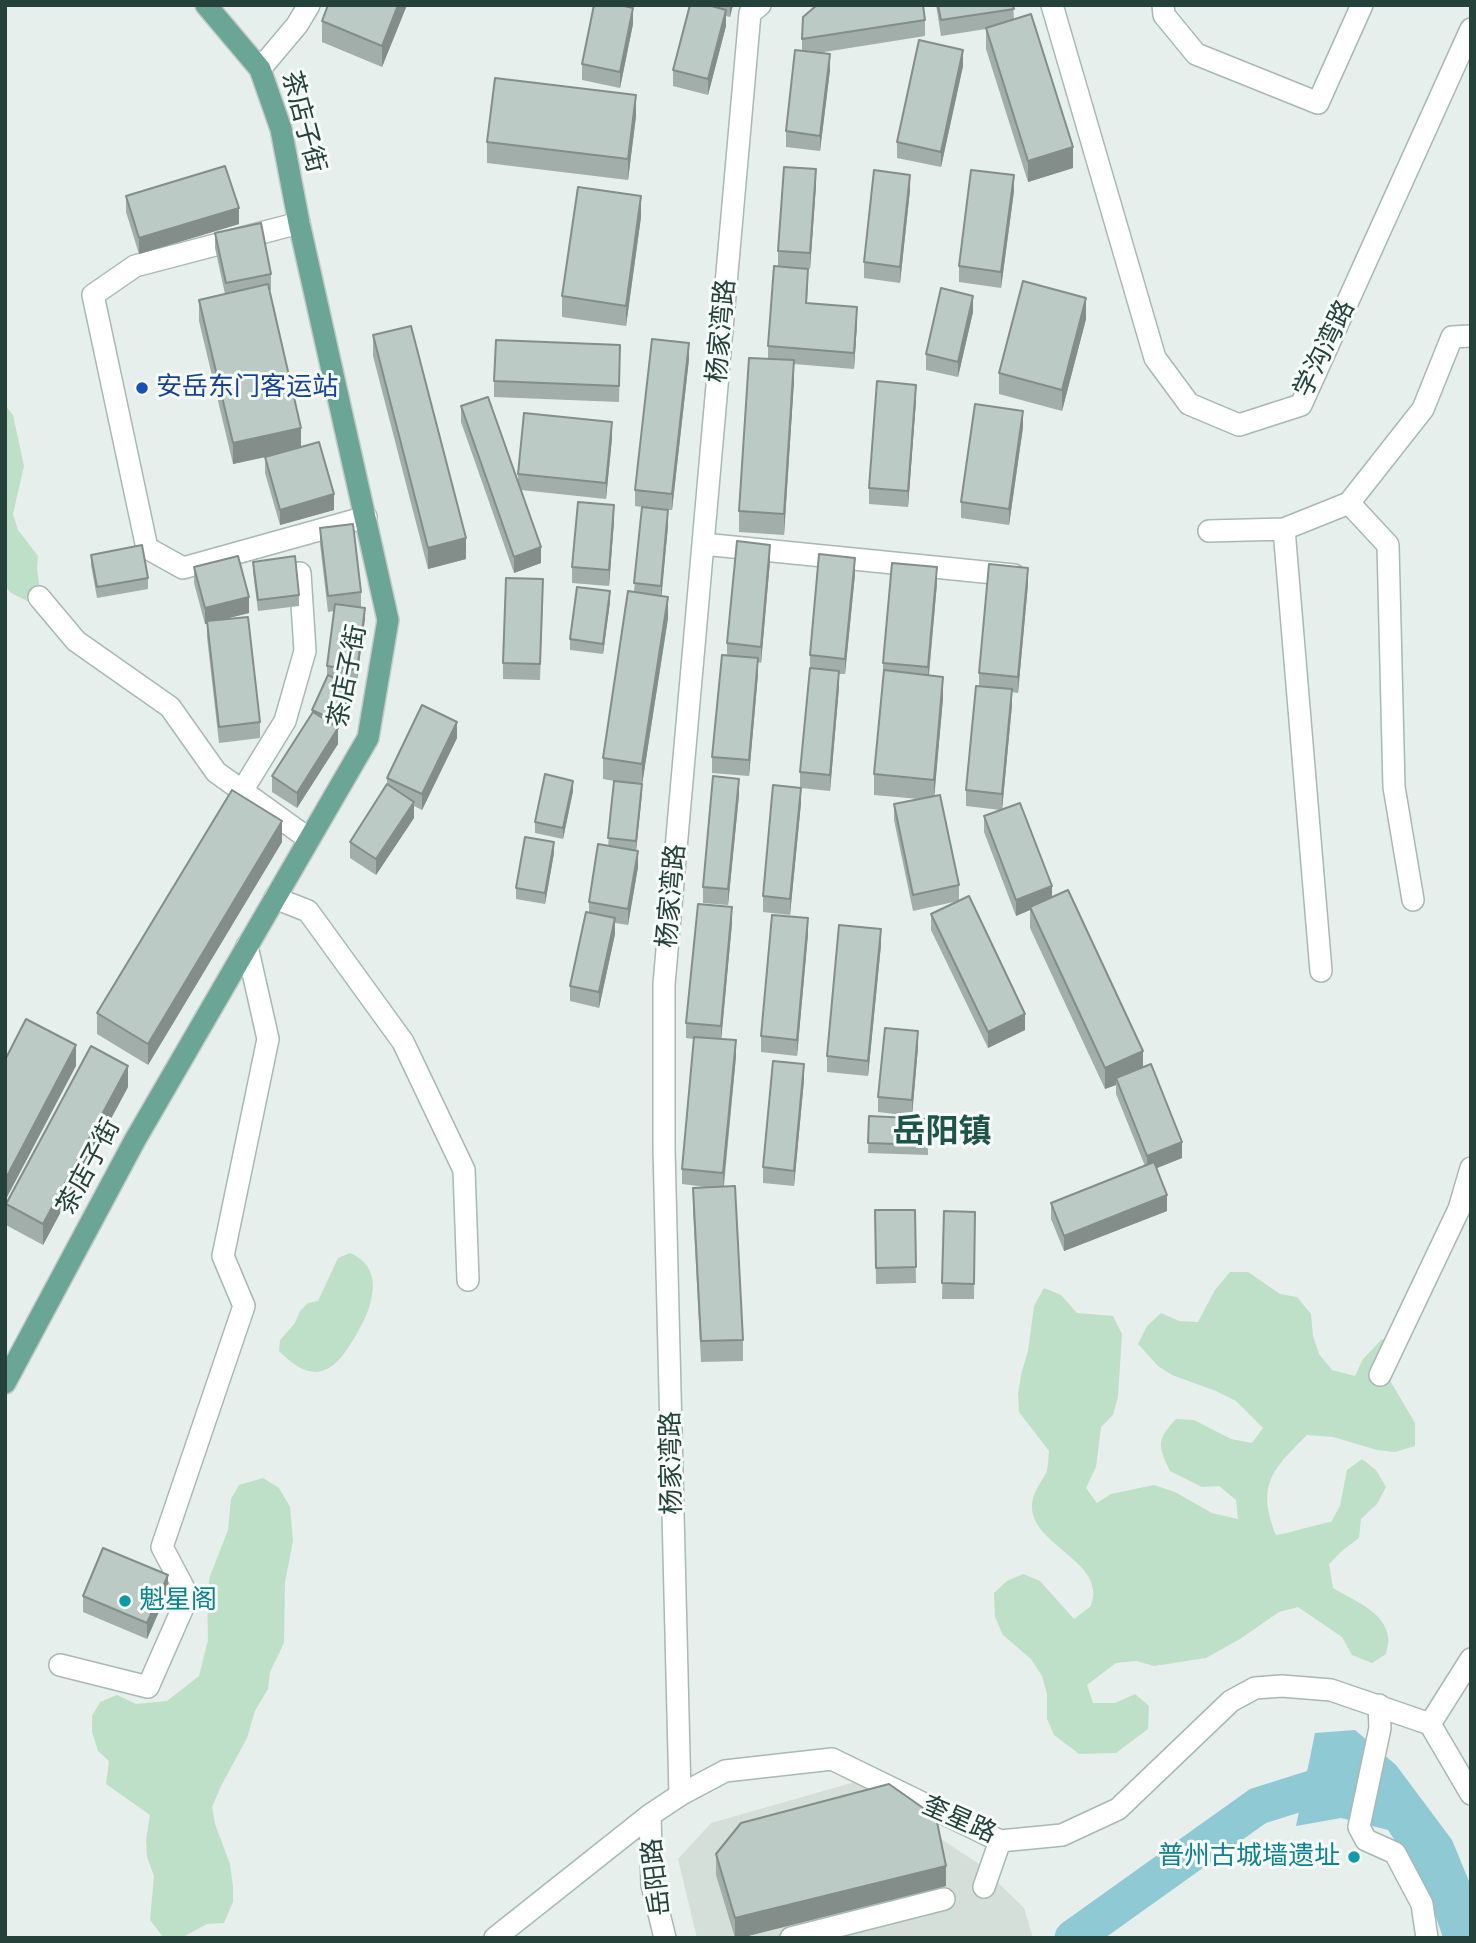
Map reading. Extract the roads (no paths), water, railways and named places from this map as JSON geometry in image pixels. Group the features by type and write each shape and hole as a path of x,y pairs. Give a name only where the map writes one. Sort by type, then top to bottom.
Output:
{"main road":[{"name":"茶店子街","path":"5,1383 135,1140 368,738 388,620 299,223 281,129 260,69 206,5"}],"street":[{"path":"260,69 297,25 309,5"},
{"name":"杨家湾路","path":"680,1795 664,1149 664,984 750,13 760,5"},
{"name":"学沟湾路","path":"1052,5 1155,358 1189,404 1239,425 1301,405 1471,29"},
{"path":"1163,5 1164,15 1196,54 1318,103 1362,5"},
{"path":"299,223 135,266 93,295 147,548 183,568 366,517"},
{"path":"1209,531 1284,528 1349,502 1423,409 1452,337 1471,336"},
{"path":"1349,502 1388,545 1394,788 1413,900"},
{"path":"1284,528 1321,971"},
{"path":"703,544 1026,576"},
{"path":"242,791 285,721 304,651 300,573"},
{"path":"39,597 76,641 170,707 216,772 309,839"},
{"path":"275,898 308,911 403,1042 464,1170 468,1280"},
{"path":"60,1665 148,1687 188,1595 162,1547 244,1306 223,1256 268,1039 247,946"},
{"path":"1380,1375 1459,1209 1471,1168"},
{"path":"1471,1659 1430,1724 1471,1794"},
{"name":"奎星路","path":"495,1938 650,1815 725,1771 832,1759 1000,1841 1062,1835 1118,1809 1231,1701 1255,1688 1282,1686 1331,1690 1430,1724"},
{"path":"1379,1705 1380,1728 1359,1827 1366,1840 1395,1853 1422,1904 1427,1938"},
{"name":"岳阳路","path":"650,1815 652,1885 665,1938"},
{"path":"984,1887 1000,1841"},
{"path":"792,1938 944,1899"}],"water":[{"path":"1355,1730 1396,1765 1452,1840 1471,1886 1471,1938 1443,1938 1427,1890 1388,1830 1341,1818 1296,1826 1315,1733"}],"waterway":[{"path":"1073,1938 1258,1806 1331,1783 1350,1792"}],"place":[{"name":"安岳东门客运站","path":"142,388"},
{"name":"魁星阁","path":"125,1601"},
{"name":"普州古城墙遗址","path":"1354,1857"}],"district":[{"name":"岳阳镇","path":"942,1133"}]}
